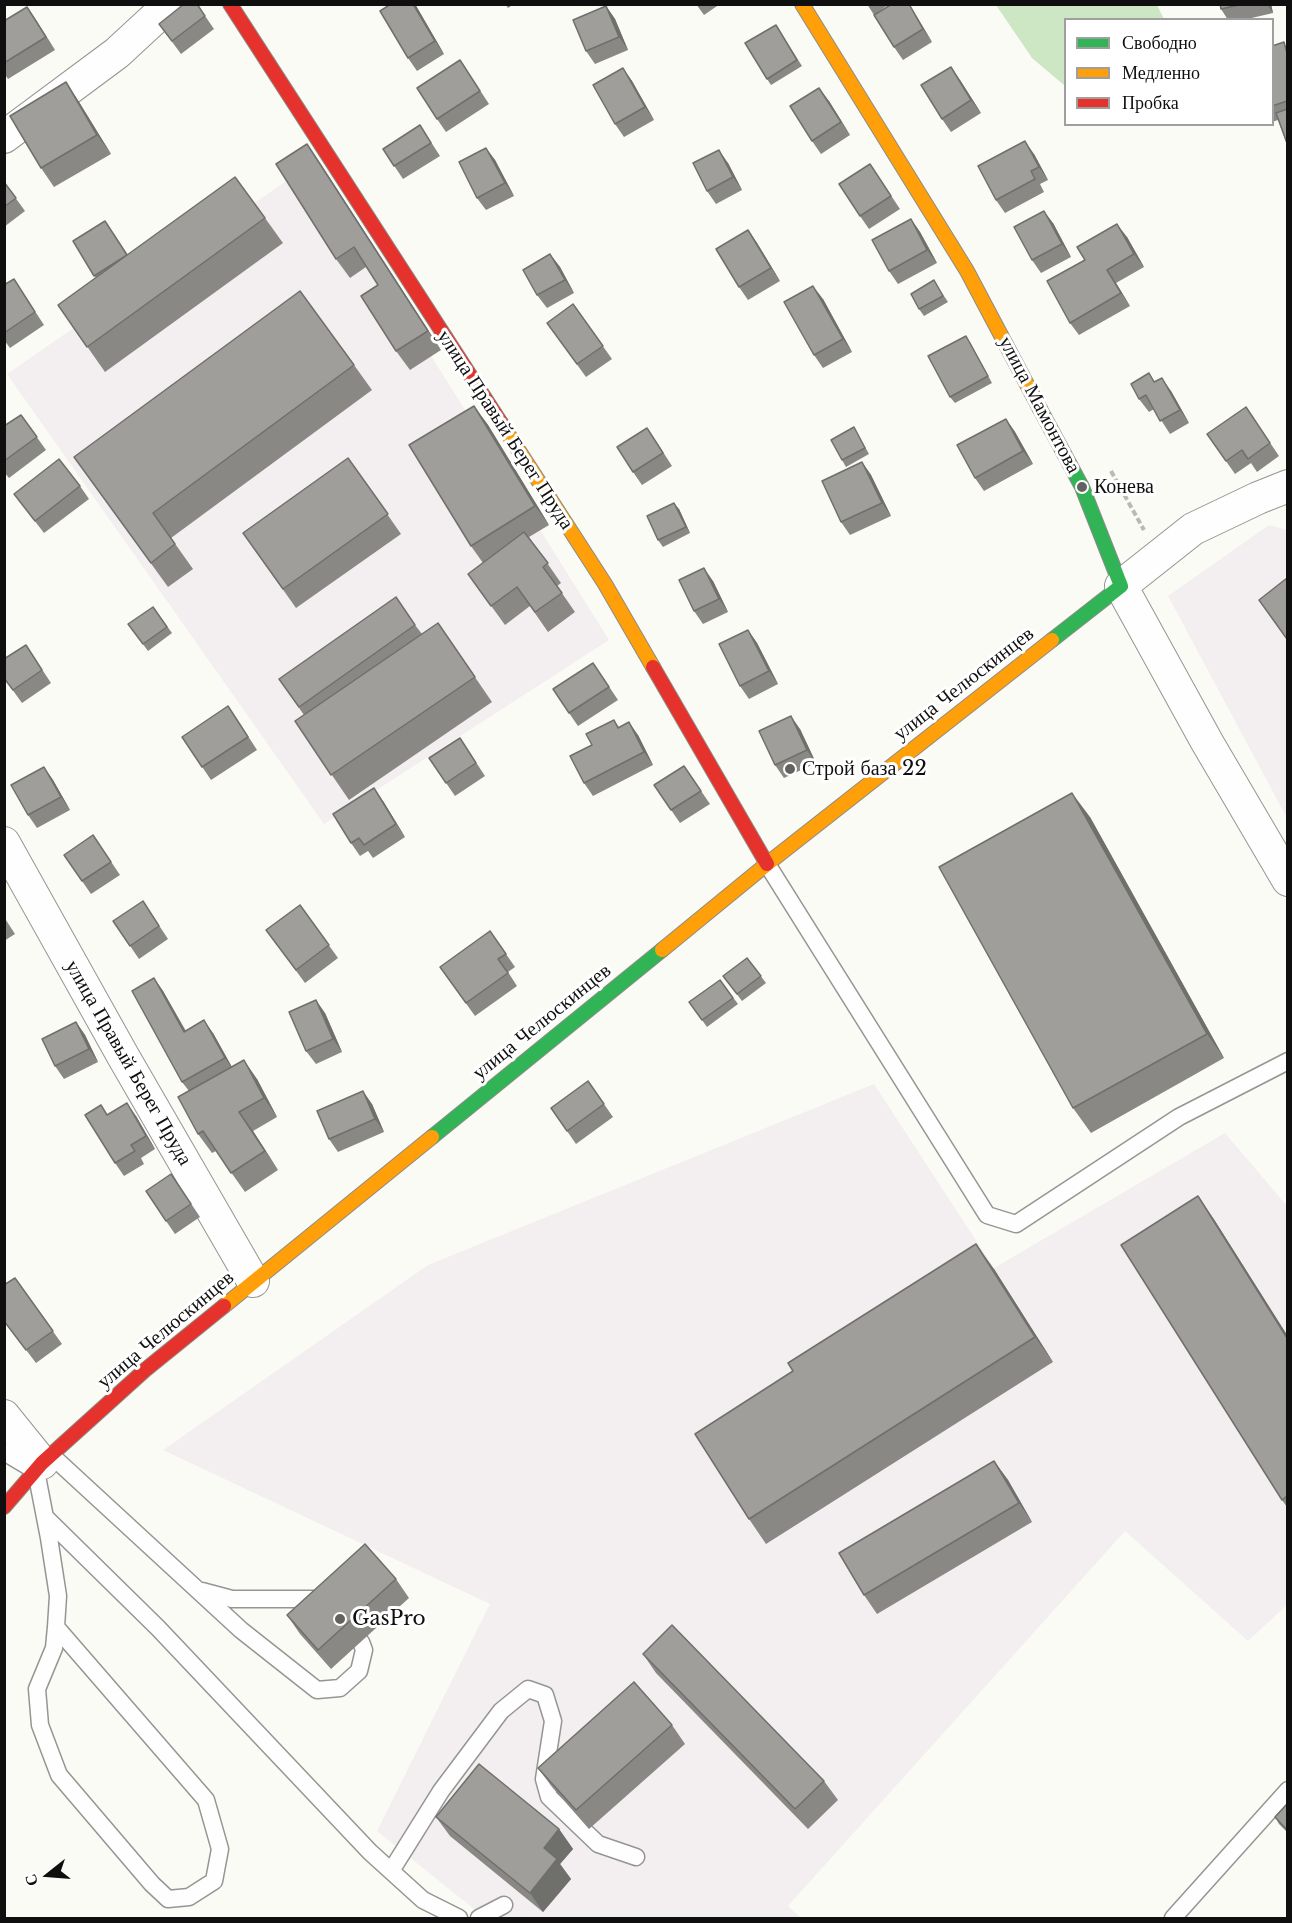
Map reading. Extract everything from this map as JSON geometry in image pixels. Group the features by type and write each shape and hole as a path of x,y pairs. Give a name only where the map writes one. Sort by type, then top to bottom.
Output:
{"main road":[{"name":"улица Правый Берег Пруда","path":"230,4 605,584 767,864"},
{"name":"улица Мамонтова","path":"802,4 967,271 1082,487 1121,586"},
{"name":"улица Челюскинцев","path":"4,1507 43,1463 145,1370 767,864 1121,586"}],"street":[{"path":"6,133 117,52 170,4"},
{"path":"1121,586 1193,529 1287,486"},
{"name":"улица Мамонтова","path":"1121,586 1207,742 1287,879"},
{"name":"улица Правый Берег Пруда","path":"4,843 123,1056 253,1281"},
{"path":"4,1416 43,1463"}],"lane":[{"path":"767,864 987,1215 1016,1224 1179,1117 1287,1061"},
{"path":"4,1452 43,1463 198,1590 241,1630 316,1690 340,1688 359,1671 364,1650 361,1642"},
{"path":"43,1463 45,1517 58,1596 54,1648 38,1689 40,1725 59,1775 152,1884 168,1899 189,1897 214,1881 220,1849 206,1800 56,1627"},
{"path":"45,1517 158,1628 370,1852 423,1900 459,1918"},
{"path":"198,1590 232,1599 314,1599 331,1606"},
{"path":"391,1871 441,1791 501,1711 528,1689 544,1695 553,1721 544,1779 549,1797 598,1844 636,1857"},
{"path":"1173,1918 1287,1790"},
{"path":"479,1918 504,1905"}],"shaded area":[{"path":"311,164 609,640 324,824 7,374"},
{"path":"1269,525 1287,530 1287,818 1168,596"},
{"path":"874,1084 994,1268 1225,1133 1287,1206 1287,1605 1248,1641 1125,1531 788,1906 801,1918 485,1918 377,1831 490,1604 163,1450 428,1265"}],"green space":[{"path":"996,5 1157,5 1164,18 1064,18 1064,85 1032,58"}],"building":[{"path":"184,4 197,4 205,16 172,41 159,24"},
{"path":"391,4 413,4 435,41 408,58 380,11"},
{"path":"892,4 909,4 923,29 894,47 874,15"},
{"path":"1220,4 1243,4 1221,9"},
{"path":"606,6 619,37 586,51 573,20"},
{"path":"27,7 46,37 4,63 4,21"},
{"path":"776,25 797,60 767,79 745,43"},
{"path":"1284,42 1287,53 1287,101 1274,105 1274,45"},
{"path":"460,60 480,91 437,119 417,88"},
{"path":"951,67 971,100 942,119 921,85"},
{"path":"623,68 645,107 615,124 593,85"},
{"path":"66,82 97,135 41,168 10,116"},
{"path":"819,88 841,122 812,141 790,106"},
{"path":"1287,109 1287,143 1276,113"},
{"path":"420,125 431,143 394,166 383,149"},
{"path":"1025,141 1039,167 1031,171 1035,179 996,200 978,166"},
{"path":"307,144 428,331 396,351 361,296 378,285 354,247 336,259 276,164"},
{"path":"486,148 505,183 477,198 459,162"},
{"path":"719,150 733,177 707,191 693,163"},
{"path":"870,164 891,196 860,216 839,184"},
{"path":"235,177 265,218 87,347 58,305"},
{"path":"4,182 16,198 4,207"},
{"path":"1044,211 1062,244 1032,260 1014,227"},
{"path":"911,219 927,250 889,271 872,240"},
{"path":"105,221 127,255 94,276 73,241"},
{"path":"1117,224 1134,254 1107,270 1121,293 1070,323 1047,281 1085,260 1077,247"},
{"path":"748,230 771,268 739,287 716,249"},
{"path":"550,254 565,280 537,295 523,270"},
{"path":"14,279 35,312 4,333 4,285"},
{"path":"934,280 943,296 919,309 911,294"},
{"path":"813,286 843,339 814,355 784,302"},
{"path":"300,291 354,365 153,513 175,544 151,563 74,457"},
{"path":"573,304 603,346 577,364 547,323"},
{"path":"966,336 988,376 950,397 928,356"},
{"path":"1149,373 1154,382 1162,378 1180,410 1160,421 1146,395 1139,399 1131,384"},
{"path":"474,406 535,506 471,546 409,445"},
{"path":"1246,407 1270,443 1248,459 1242,450 1226,461 1207,434"},
{"path":"21,415 37,437 4,461 4,426"},
{"path":"1006,419 1023,451 975,478 957,445"},
{"path":"854,427 865,448 842,460 831,440"},
{"path":"647,428 663,453 633,472 617,447"},
{"path":"348,458 388,514 283,589 243,533"},
{"path":"59,459 80,486 35,521 14,494"},
{"path":"862,462 882,503 841,522 822,481"},
{"path":"674,503 686,527 658,540 647,516"},
{"path":"524,532 548,563 543,567 562,593 535,612 517,587 491,606 468,574"},
{"path":"704,568 719,599 694,611 679,580"},
{"path":"1287,578 1287,639 1259,600"},
{"path":"396,597 415,625 299,707 279,679"},
{"path":"153,607 167,627 143,644 128,624"},
{"path":"438,623 475,677 331,775 295,721"},
{"path":"748,630 769,671 740,686 719,644"},
{"path":"26,645 42,670 13,690 4,678 4,659"},
{"path":"593,663 609,687 569,713 553,689"},
{"path":"228,706 248,737 202,767 182,737"},
{"path":"791,716 807,750 775,765 759,731"},
{"path":"614,720 618,728 629,722 644,752 584,783 570,756 592,745 586,734"},
{"path":"460,738 476,763 446,783 429,758"},
{"path":"684,766 701,791 671,810 654,785"},
{"path":"44,767 61,797 28,815 11,785"},
{"path":"374,788 396,824 364,845 359,838 351,843 333,814"},
{"path":"1072,793 1207,1034 1073,1108 939,867"},
{"path":"93,835 111,862 82,881 64,855"},
{"path":"143,901 159,926 130,946 113,921"},
{"path":"300,905 329,945 296,970 266,930"},
{"path":"490,931 506,954 498,959 508,973 466,1003 440,967"},
{"path":"747,958 761,976 737,994 723,976"},
{"path":"154,978 184,1032 204,1020 225,1058 182,1082 132,991"},
{"path":"720,980 733,998 702,1020 689,1002"},
{"path":"316,1000 333,1039 306,1051 289,1012"},
{"path":"76,1022 89,1049 55,1066 42,1039"},
{"path":"244,1060 264,1098 239,1112 265,1151 231,1173 203,1131 198,1134 178,1097"},
{"path":"588,1081 604,1104 567,1131 551,1108"},
{"path":"363,1091 375,1119 329,1139 317,1111"},
{"path":"127,1103 146,1136 131,1145 135,1151 115,1163 85,1115 101,1105 107,1115"},
{"path":"171,1174 191,1204 166,1221 146,1191"},
{"path":"1198,1196 1287,1338 1287,1496 1282,1500 1121,1245"},
{"path":"976,1244 1035,1337 749,1519 695,1434 793,1371 788,1363"},
{"path":"15,1278 53,1331 26,1350 4,1321 4,1285"},
{"path":"994,1461 1019,1503 864,1595 839,1553"},
{"path":"365,1544 396,1579 318,1650 287,1615"},
{"path":"672,1625 824,1781 795,1809 643,1654"},
{"path":"634,1682 672,1725 576,1810 538,1768"},
{"path":"479,1764 559,1829 544,1848 557,1859 530,1893 436,1817"},
{"path":"1287,1804 1287,1830 1275,1817"}],"traffic: fast":[{"path":"1040,409 1082,487 1121,586 1052,640"},
{"path":"432,1137 662,950"}],"traffic: slow":[{"path":"802,4 967,271 1040,409"},
{"path":"501,423 605,584 653,667"},
{"path":"662,950 767,864 1052,640"},
{"path":"224,1306 432,1137"}],"traffic: jam":[{"path":"230,4 501,423"},
{"path":"653,667 767,864"},
{"path":"4,1507 42,1463 145,1370 224,1306"}],"place":[{"name":"Конева","path":"1082,487"},
{"name":"Строй база 22","path":"790,769"},
{"name":"GasPro","path":"340,1619"}]}
